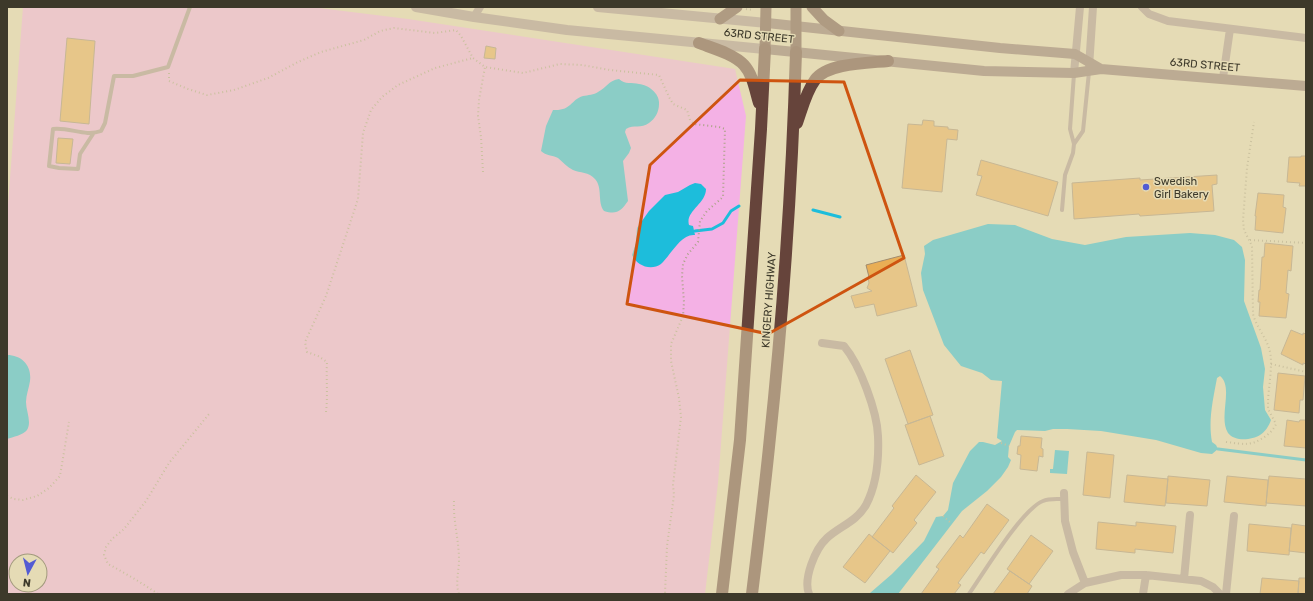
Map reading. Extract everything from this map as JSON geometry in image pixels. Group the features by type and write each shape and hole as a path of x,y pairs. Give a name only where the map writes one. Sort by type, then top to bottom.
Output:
{"highway":[{"path":"720,19 738,7"},
{"name":"KINGERY HIGHWAY","path":"722,594 740,440 762,113 767,23 766,7"},
{"name":"KINGERY HIGHWAY","path":"752,594 770,446 781,317 794,131 796,7"},
{"path":"812,7 824,20 839,31"},
{"path":"699,43 728,54 744,65 752,79 762,113"},
{"path":"794,131 810,88 815,79 822,73 836,67 888,61"}],"main road":[{"name":"63RD STREET","path":"767,23 1000,48 1075,54 1089,66 1101,69 1306,86"},
{"name":"63RD STREET","path":"765,49 984,71 1074,73 1089,66"}],"street":[{"name":"63RD STREET","path":"416,7 474,18 567,30 765,49"},
{"path":"472,7 474,18"},
{"path":"474,18 480,7"},
{"name":"63RD STREET","path":"598,7 767,23"},
{"path":"1074,73 1080,7"},
{"path":"1089,66 1093,7"},
{"path":"1142,7 1149,14 1168,21 1306,38"},
{"path":"1223,78 1230,29"},
{"path":"809,594 810,573 814,556 826,538 852,522 865,505 874,483 878,460 878,435 873,410 864,379 844,346 822,343"},
{"path":"1064,496 1065,521 1073,552 1085,583"},
{"path":"1184,579 1190,515"},
{"path":"1226,594 1234,516"},
{"path":"1068,594 1085,583 1121,574 1201,581 1213,587 1220,594"},
{"path":"1144,594 1146,575"}],"lane":[{"path":"93,134 80,154 78,169 49,166 53,129 60,128 93,134 101,131 105,123 114,76 133,76 168,67 190,7"},
{"path":"1074,144 1083,131 1089,66"},
{"path":"1062,210 1066,175 1073,153 1074,144 1070,129 1074,73"},
{"path":"969,594 1016,527 1033,507 1041,501 1064,496"}],"path":[{"path":"168,67 169,80 188,89 207,95 234,90 268,78 321,52 364,40 380,31 394,28 435,33 456,30 473,58 485,67 523,73 560,64 575,64 610,70 660,75 673,104 687,110 690,120 694,124 725,129 723,197 707,211 700,221 700,238 688,254 683,264 683,316 671,344 671,361 682,417 667,546 665,594"},
{"path":"326,412 328,397 326,376 327,362 318,356 307,352 305,342 326,296 358,199 363,133 371,110 382,97 398,85 435,68 473,58"},
{"path":"483,172 482,137 478,116 479,100 485,67"},
{"path":"1226,442 1249,445 1255,443 1269,434 1275,427 1276,422 1270,412 1268,404 1271,364 1269,348 1253,314 1252,253 1250,240 1244,230 1243,220 1247,168 1254,122"},
{"path":"1250,240 1306,243"},
{"path":"1271,364 1306,372"},
{"path":"158,594 137,582 127,573 108,564 104,554 106,547 112,539 124,529 146,500 169,464 209,414"},
{"path":"7,496 14,499 23,500 37,496 49,488 60,476 69,422"},
{"path":"1001,443 1009,446"},
{"path":"454,501 454,518 459,559 456,581 459,594"},
{"path":"943,516 952,524"}],"highlighted area":[{"path":"740,80 844,82 904,258 768,334 627,304 650,165"}],"shaded area":[{"path":"23,7 311,7 408,19 735,69 746,116 718,483 705,594 7,594 7,218"}],"water":[{"path":"619,79 624,82 636,83 650,88 658,97 659,104 656,115 649,123 643,126 626,129 625,132 631,148 623,161 628,201 621,210 612,213 604,211 601,203 599,187 593,177 573,170 558,158 545,154 541,151 546,126 553,110 564,109 579,98 596,93 610,82"},
{"path":"695,183 701,184 706,189 703,199 693,211 689,220 689,225 693,226 695,235 690,235 680,241 661,264 653,267 641,265 632,255 636,243 637,228 649,211 665,195 678,192"},
{"path":"988,224 1015,225 1052,239 1085,245 1126,237 1190,233 1215,235 1234,240 1242,247 1245,260 1244,301 1261,348 1265,369 1263,387 1265,410 1271,420 1265,431 1257,437 1239,439 1231,436 1225,426 1226,387 1220,376 1217,378 1211,426 1212,442 1218,449 1212,454 1201,453 1156,440 1101,431 1067,429 1053,429 1045,431 1017,430 1009,446 1008,457 1011,460 1001,477 987,491 962,511 898,594 863,594 870,593 892,574 924,541 936,517 943,516 948,510 953,483 970,451 979,442 995,445 1002,441 997,438 1002,381 991,380 982,373 961,366 944,345 923,290 921,273 925,254 924,246 933,240"},
{"path":"7,355 17,357 25,362 28,366 30,381 26,397 29,420 27,430 18,436 7,439"},
{"path":"1055,450 1069,451 1067,474 1050,473 1050,469 1053,469"}],"building":[{"path":"67,38 95,41 89,124 60,121"},
{"path":"486,46 496,48 495,59 484,58"},
{"path":"923,120 934,121 934,126 948,127 948,129 958,130 957,140 947,139 942,192 902,188 908,124 922,125"},
{"path":"58,138 73,139 70,164 56,163"},
{"path":"1306,156 1306,186 1299,186 1300,183 1287,182 1289,157"},
{"path":"981,160 1058,182 1048,216 976,195 982,176 977,175"},
{"path":"1217,175 1217,184 1212,185 1214,211 1140,216 1139,214 1074,219 1072,183 1140,178 1140,180"},
{"path":"1258,193 1284,195 1283,207 1286,208 1283,233 1255,230"},
{"path":"1265,243 1293,246 1291,271 1288,270 1286,293 1289,294 1286,318 1259,316 1260,302 1258,302 1262,257 1264,257"},
{"path":"904,255 917,306 877,316 874,304 855,308 851,296 872,291 867,288 869,277 866,265"},
{"path":"1291,330 1303,335 1303,333 1306,334 1306,364 1303,363 1303,365 1281,354"},
{"path":"910,350 933,415 908,424 885,359"},
{"path":"1278,373 1305,376 1303,400 1300,400 1299,413 1274,410"},
{"path":"930,416 944,456 919,465 905,425"},
{"path":"1287,420 1299,422 1300,420 1306,420 1306,448 1284,446"},
{"path":"1021,436 1042,438 1041,448 1043,449 1043,457 1039,456 1037,471 1020,469 1021,455 1017,454"},
{"path":"1087,452 1114,455 1110,498 1083,495"},
{"path":"916,475 936,492 914,520 917,523 893,553 872,537 894,508 892,506"},
{"path":"1127,475 1168,479 1165,506 1124,502"},
{"path":"1168,476 1210,480 1207,506 1166,503"},
{"path":"1227,476 1268,480 1266,506 1224,502"},
{"path":"1269,476 1306,479 1306,506 1266,503"},
{"path":"987,504 1009,520 984,554 981,552 958,583 961,585 954,594 921,594 939,569 936,567 960,535 963,538"},
{"path":"1098,522 1136,526 1136,522 1176,526 1173,553 1135,549 1135,553 1096,549"},
{"path":"1249,524 1291,528 1289,555 1247,551"},
{"path":"1292,524 1306,526 1306,553 1289,551"},
{"path":"869,534 890,551 865,583 843,567"},
{"path":"1031,535 1053,551 1029,584 1007,569"},
{"path":"1010,571 1032,586 1027,594 993,594"},
{"path":"1262,578 1299,581 1298,593 1300,594 1260,594"},
{"path":"1299,578 1306,578 1306,594 1298,593"}],"waterway":[{"path":"695,231 712,229 723,223 731,211 739,206"},
{"path":"813,210 840,217"},
{"path":"1218,449 1306,460"}],"place":[{"name":"Swedish Girl Bakery","path":"1146,187"}]}
